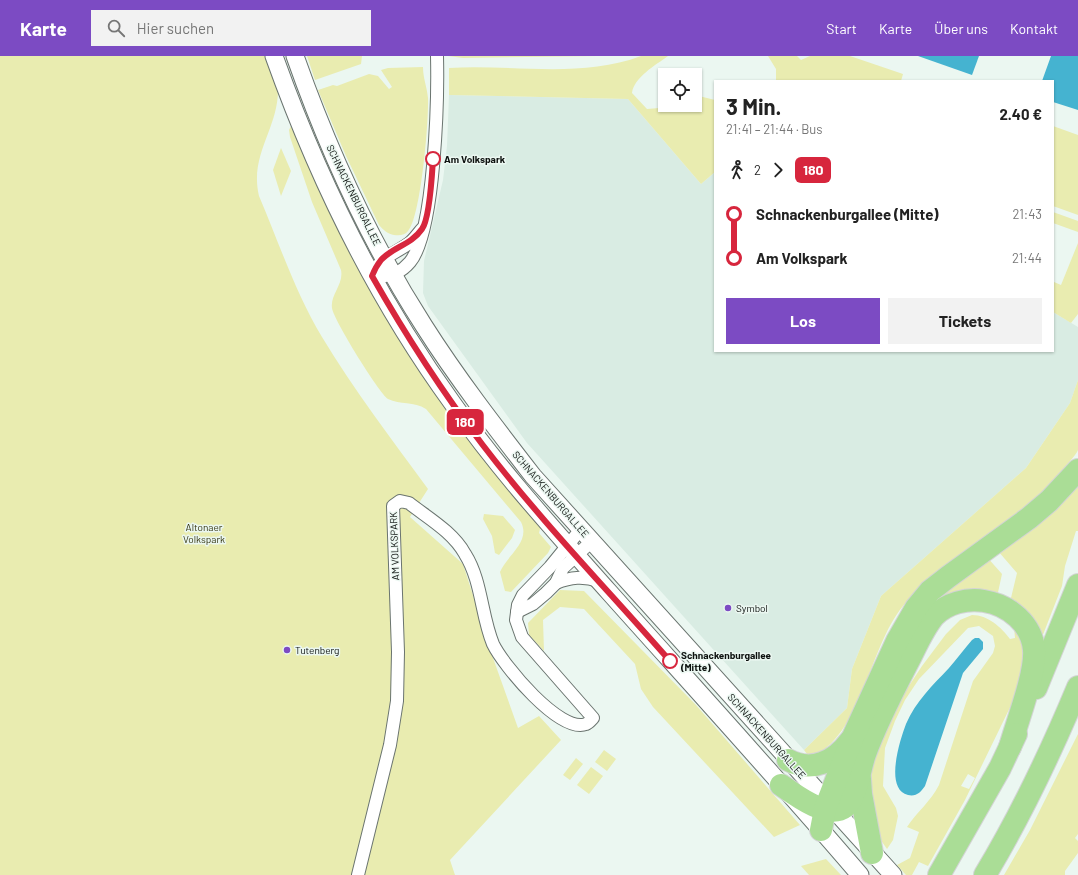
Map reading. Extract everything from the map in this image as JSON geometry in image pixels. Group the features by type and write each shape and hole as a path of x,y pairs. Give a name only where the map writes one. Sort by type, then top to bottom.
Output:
{"highway":[{"path":"827,813 852,739 897,642 910,617 923,599 948,576 1029,518 1054,497 1078,470"},
{"path":"939,875 1010,747 1049,659 1078,585"},
{"path":"780,785 827,813 842,809 848,804 875,731 924,632 935,616 950,605 958,602 977,600 1001,606 1016,615 1022,622 1032,641 1034,651 1032,671 1010,747"},
{"path":"985,875 1006,840 1048,754 1078,687"},
{"path":"1048,754 1078,722"},
{"path":"788,760 802,765 821,764 839,754 852,739"},
{"path":"859,774 861,794 872,853"}],"main road":[{"name":"SCHNACKENBURGALLEE","path":"274,56 296,119 320,173 372,276 395,316 452,404 514,484 780,785"},
{"name":"SCHNACKENBURGALLEE","path":"295,56 334,156 359,210 393,275 424,326 479,406 532,476 788,760 827,813 860,875"},
{"name":"SCHNACKENBURGALLEE","path":"827,813 872,853 893,875"}],"street":[{"path":"423,228 410,242 384,257 378,264 372,276 384,277 393,275 406,266 418,249 423,228 428,207 436,124 437,56"},
{"name":"AM VOLKSPARK","path":"358,875 390,745 397,701 398,652 392,510 396,503 404,501 453,538 462,549 474,573 493,643 512,672 551,712 571,723 582,725 588,724 593,718 522,637 517,625 517,612 519,600 523,595 550,566 572,550 586,535"},
{"name":"AM VOLKSPARK","path":"517,612 533,604 556,583 572,550 586,535"},
{"name":"AM VOLKSPARK","path":"556,583 572,578 582,577 599,581"}],"shaded area":[{"path":"449,95 628,99 701,184 714,173 714,352 1054,352 1054,313 1078,327 1078,380 1070,403 1026,468 881,596 852,669 847,708 804,750 527,443 428,306 423,293 424,261 443,180 447,146"}],"green space":[{"name":"Altonaer Volkspark","path":"0,56 268,56 278,84 277,102 274,116 261,154 257,181 259,196 288,268 313,321 334,357 428,489 410,517 463,564 493,658 518,728 539,716 561,740 450,860 455,875 0,875"},
{"path":"307,56 362,56 361,64 315,80"},
{"path":"448,56 598,56 463,58"},
{"path":"641,56 668,56 641,77 632,93 647,109 658,108 658,112 702,112 702,97 714,100 714,173 701,184 628,99 449,95 449,68 570,69 618,63"},
{"path":"768,56 797,56 801,60 810,56 850,56 903,74 901,80 776,80 776,69"},
{"path":"423,67 428,98 428,109 426,146 417,207 413,222 408,231 402,235 394,235 386,232 379,225 346,156 318,90 333,85 337,86 369,74 378,76 389,89 392,87 381,70 388,68"},
{"path":"291,126 316,181 541,525 539,533 551,547 548,553 511,592 505,591 500,572 521,542 523,529 521,522 426,409 417,405 393,401 388,399 383,394 357,355 334,315 332,303 341,280 341,270 312,202 290,137 289,130"},
{"path":"1054,126 1078,135 1078,215 1054,206"},
{"path":"281,148 291,171 281,196 273,170"},
{"path":"1054,212 1078,221 1078,232 1054,223"},
{"path":"1078,243 1078,314 1071,323 1054,313 1054,282 1061,285"},
{"path":"1078,380 1078,450 1076,454 1048,487 1028,505 942,569 921,586 903,606 891,624 881,644 863,689 842,730 828,747 810,758 804,750 847,708 852,669 881,596 1026,468 1070,403"},
{"path":"1078,482 1078,531 1076,531 1065,566 1062,586 1037,650 1010,602 1017,573 998,551"},
{"path":"484,514 503,516 515,530 512,538 499,555 495,553 492,536 483,519"},
{"path":"986,556 1002,574 997,597 958,596 918,623 947,586"},
{"path":"560,590 584,591 696,705 800,825 774,837 653,707 641,689 635,664 584,609 560,607 543,620 544,651 529,635 528,623"},
{"path":"972,615 989,619 1003,630 1010,639 1015,638 1014,627 1026,650 1018,691 965,800 928,866 919,862 912,875 906,875 897,865 910,858 919,832 907,827 939,785 973,681 993,653 995,646 993,636 979,626 968,628 919,679 905,700 885,748 883,786 896,808 898,816 893,840 887,849 878,836 868,811 869,767 899,701 922,666 946,634 960,620","holes":["968,774 975,778 969,789 961,786"]},
{"path":"1078,734 1078,834 1075,838 1078,841 1078,853 1065,871 1065,875 1004,875 1030,830"},
{"path":"604,750 616,759 607,771 595,762"},
{"path":"576,758 583,764 570,780 563,775"},
{"path":"591,767 603,776 589,794 577,785"},
{"path":"826,859 841,875 809,875 801,866"}],"water":[{"path":"918,56 979,56 972,75"},
{"path":"1051,56 1078,56 1078,110 1054,102 1054,80 1042,80"},
{"path":"975,638 979,638 983,642 983,649 963,673 925,786 918,794 908,795 901,791 897,784 895,774 900,741 906,724 925,694"}],"bus line":[{"name":"180","path":"433,159 428,207 423,228 410,242 384,257 378,264 372,276 388,305 432,374 482,444 552,528 670,661"}],"place":[{"name":"Am Volkspark","path":"433,159"},
{"name":"Symbol","path":"728,608"},
{"name":"Tutenberg","path":"287,650"},
{"name":"Schnackenburgallee (Mitte)","path":"670,661"}]}
